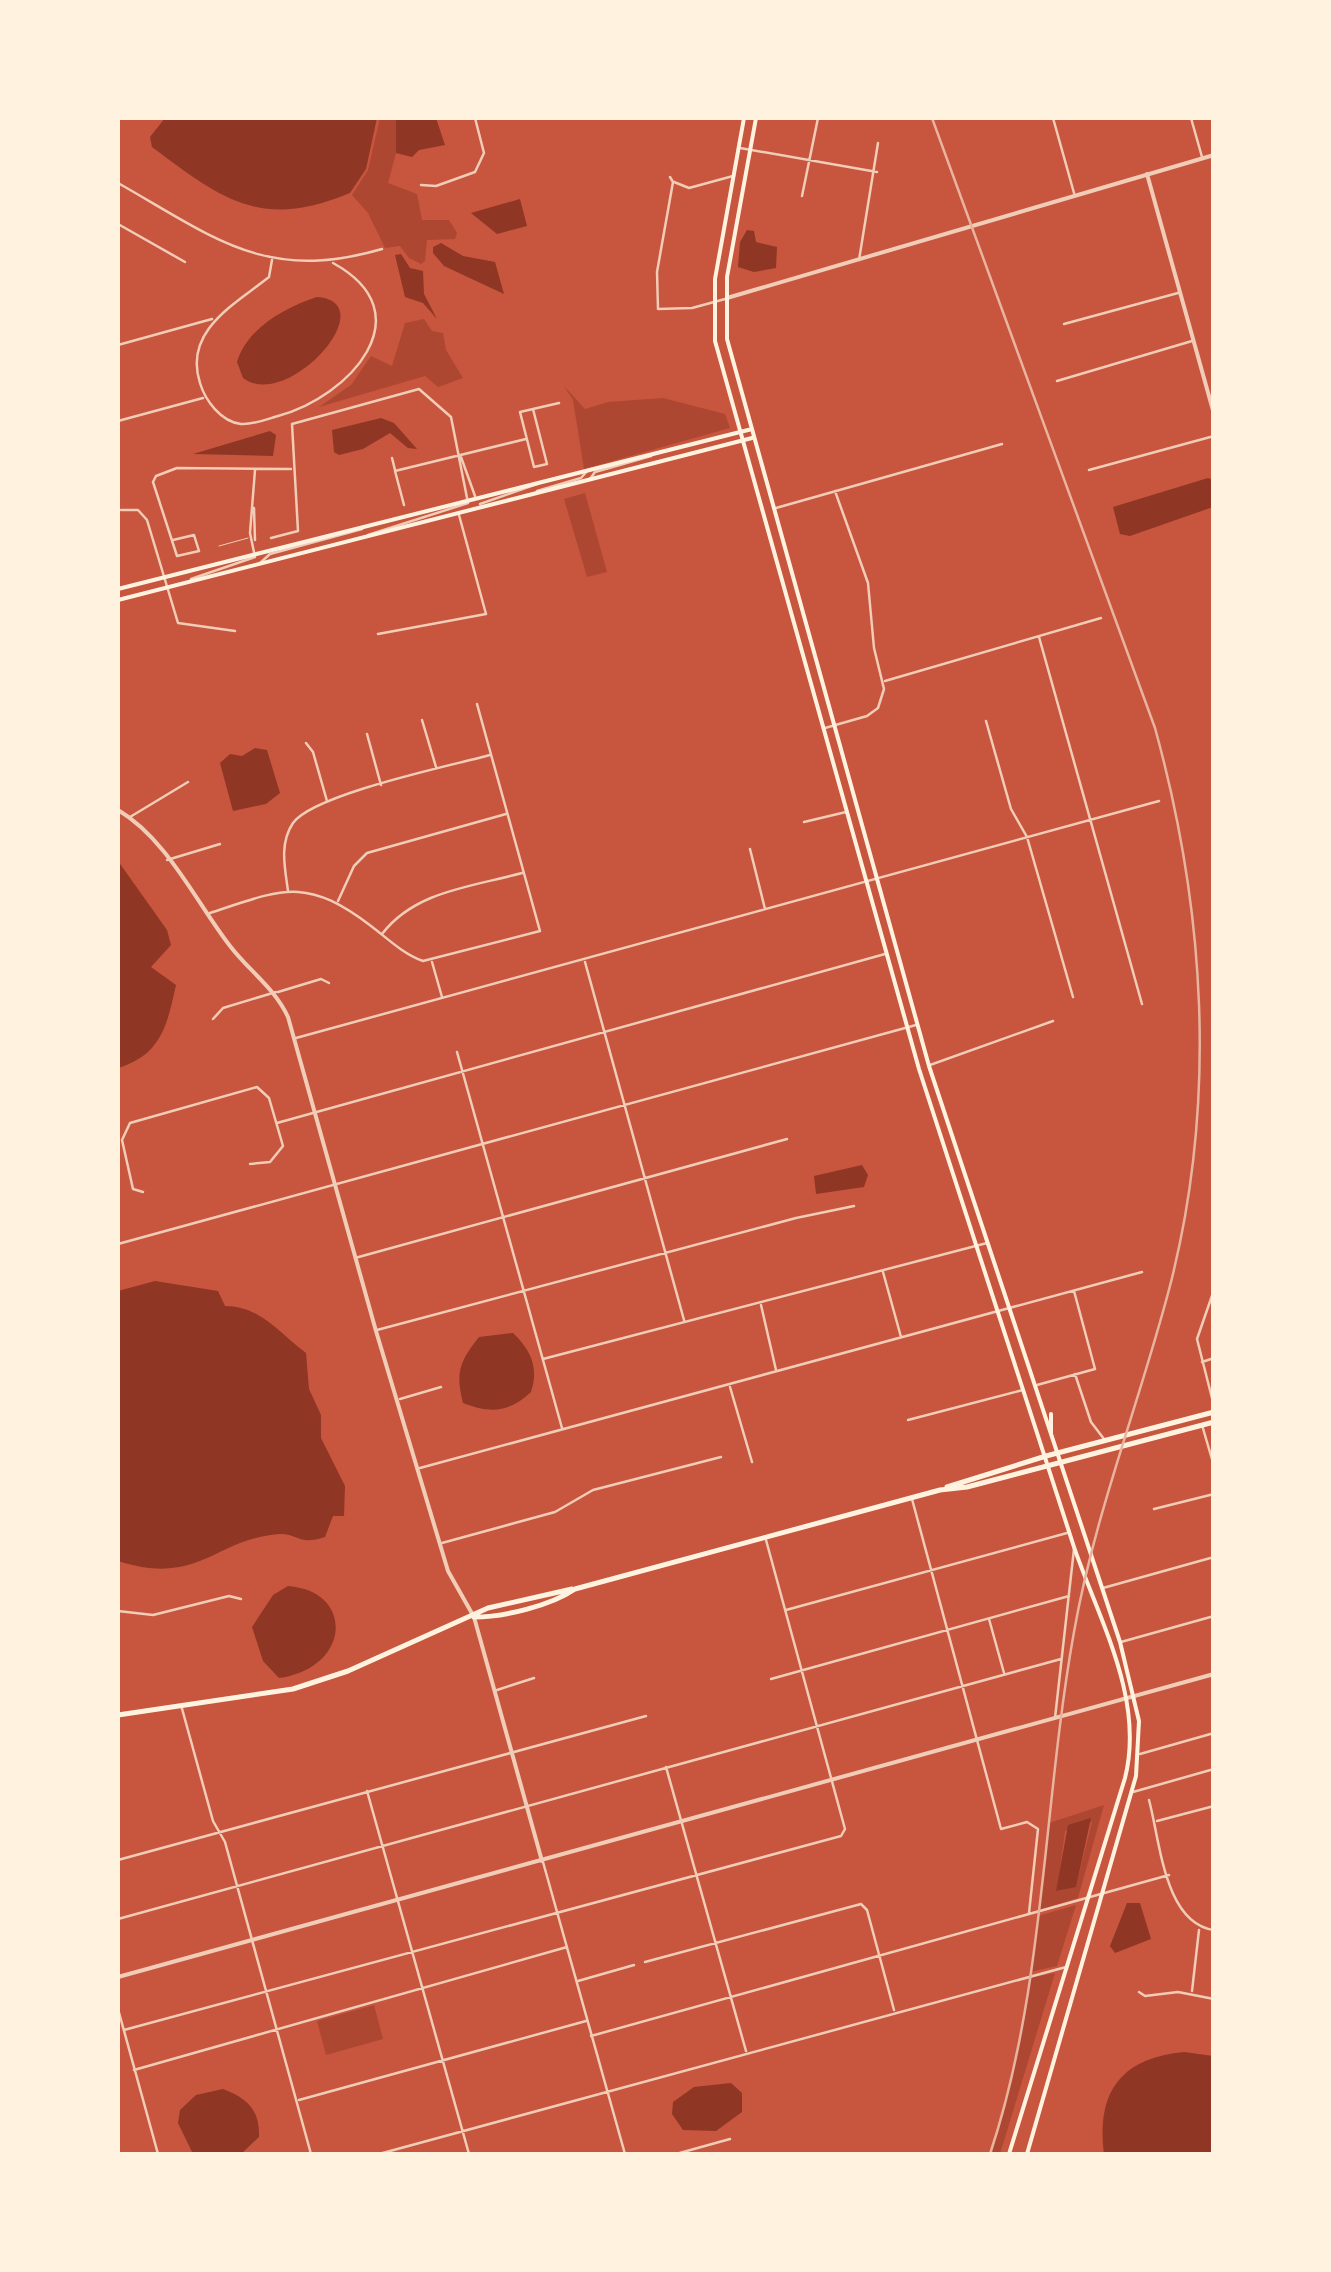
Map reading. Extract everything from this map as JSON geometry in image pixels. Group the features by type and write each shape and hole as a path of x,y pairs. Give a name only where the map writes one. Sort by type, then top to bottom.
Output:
{"main road":[{"path":"744,118 714,302 715,341 908,1028 1126,1700 1131,1746 1122,1791 1011,2152"},
{"path":"756,118 727,298 727,339 928,1066 1052,1433 1135,1697 1140,1754 1132,1792 1026,2154"},
{"path":"118,589 752,428"},
{"path":"118,600 754,437"},
{"path":"776,561 787,558"},
{"path":"118,1715 257,1697 311,1684 474,1617 564,1597 575,1589 911,1498 1214,1409"},
{"path":"1051,1414 1052,1433"},
{"path":"945,1488 1049,1466 1214,1422"},
{"path":"1122,1791 1132,1792"}],"street":[{"path":"421,184 436,186 475,172 484,152 475,118"},
{"path":"802,196 818,118"},
{"path":"1053,118 1074,194"},
{"path":"1191,118 1202,158"},
{"path":"859,261 878,143"},
{"path":"738,148 876,172"},
{"path":"734,176 689,188 671,179 657,272 658,309 714,302 1214,155"},
{"path":"1147,174 1214,414"},
{"path":"118,182 234,247 272,260 333,263 382,249"},
{"path":"118,224 185,262"},
{"path":"272,260 269,277 216,318 202,336 196,357 206,397 233,422 250,424 311,405 356,371 369,349 375,313 360,281 333,263"},
{"path":"1064,324 1180,292"},
{"path":"118,346 216,318"},
{"path":"1057,381 1193,341"},
{"path":"271,538 298,531 290,428 294,423 418,388 451,418 476,498"},
{"path":"118,422 206,397"},
{"path":"533,409 547,464 534,467 520,412 559,402"},
{"path":"1090,470 1214,436"},
{"path":"396,471 526,439"},
{"path":"774,508 1002,444"},
{"path":"590,480 595,472 666,450"},
{"path":"367,536 465,507 468,500 461,456"},
{"path":"392,458 404,505"},
{"path":"173,540 194,535 198,551 177,556 153,482 156,476 177,468 293,469"},
{"path":"254,469 254,538"},
{"path":"532,495 580,478 588,470"},
{"path":"479,509 484,500 543,482"},
{"path":"824,728 878,708 884,681 874,648 868,583 835,491"},
{"path":"186,582 250,562 256,554 250,522 254,507"},
{"path":"121,510 138,510 145,516 180,624 235,631"},
{"path":"378,634 486,614 458,514"},
{"path":"250,522 257,522"},
{"path":"259,564 267,555 368,526"},
{"path":"884,681 1101,618"},
{"path":"1039,637 1142,1004"},
{"path":"207,914 288,891 338,901 411,956 431,960 540,931 477,704"},
{"path":"422,720 437,770"},
{"path":"986,721 1011,808 1028,836 1073,997"},
{"path":"366,734 382,786"},
{"path":"306,742 313,752 328,801"},
{"path":"288,891 284,852 290,829 302,814 328,801 492,755"},
{"path":"130,818 188,782"},
{"path":"294,1039 1159,801"},
{"path":"118,810 167,860 242,961 276,992 294,1039 441,1544 453,1582 474,1617 625,2154"},
{"path":"804,822 847,812"},
{"path":"338,901 354,866 366,853 507,814"},
{"path":"167,860 220,844"},
{"path":"750,849 765,910"},
{"path":"382,934 400,911 416,902 523,872"},
{"path":"276,1123 887,953"},
{"path":"431,960 443,998"},
{"path":"584,960 684,1322"},
{"path":"213,1019 223,1008 322,979 329,983"},
{"path":"928,1066 1053,1021"},
{"path":"118,1244 918,1024"},
{"path":"456,1052 563,1429"},
{"path":"143,1192 133,1189 122,1140 124,1130 134,1120 257,1087 269,1098 283,1146 280,1155 270,1162 250,1164"},
{"path":"355,1258 787,1138"},
{"path":"376,1331 666,1252 854,1206"},
{"path":"543,1358 987,1242"},
{"path":"882,1271 902,1338"},
{"path":"420,1468 1142,1272"},
{"path":"1036,1386 1095,1369 1073,1289"},
{"path":"1214,1290 1197,1339 1214,1409"},
{"path":"760,1304 776,1371"},
{"path":"1202,1362 1214,1358"},
{"path":"1076,1374 1091,1422 1104,1441"},
{"path":"730,1384 752,1462"},
{"path":"400,1400 441,1387"},
{"path":"908,1420 1024,1390"},
{"path":"1202,1425 1214,1466"},
{"path":"441,1544 555,1512 593,1490 721,1457"},
{"path":"1154,1509 1214,1494"},
{"path":"911,1498 1000,1829 1027,1822 1038,1829 1028,1916"},
{"path":"784,1611 1069,1532"},
{"path":"124,2030 841,1836 845,1828 766,1538"},
{"path":"1055,1718 1074,1547"},
{"path":"1102,1588 1214,1557"},
{"path":"118,1611 153,1616 228,1596 241,1599"},
{"path":"771,1678 1069,1596"},
{"path":"1120,1642 1214,1616"},
{"path":"988,1618 1004,1675"},
{"path":"118,1920 1061,1659"},
{"path":"118,1977 1214,1674"},
{"path":"495,1690 534,1678"},
{"path":"180,1705 237,1886 312,2154"},
{"path":"118,1860 646,1716"},
{"path":"1140,1754 1214,1733"},
{"path":"666,1767 746,2053"},
{"path":"1132,1792 1214,1770"},
{"path":"367,1791 468,2154"},
{"path":"1149,1800 1181,1912 1199,1928 1214,1930"},
{"path":"1155,1822 1214,1806"},
{"path":"592,2036 1169,1875"},
{"path":"644,1962 864,1905 895,2012"},
{"path":"1192,1994 1199,1928"},
{"path":"134,2070 567,1947"},
{"path":"576,1981 634,1965"},
{"path":"379,2154 1066,1968"},
{"path":"1139,1992 1145,1996 1192,1994 1214,1998"},
{"path":"118,2009 158,2154"},
{"path":"296,2101 587,2020"},
{"path":"676,2154 730,2139"}],"lane":[{"path":"219,546 254,538"}],"shaded area":[{"path":"165,118 377,118 366,169 350,193 319,204 267,209 222,195 152,147 150,137"},
{"path":"380,118 396,118 396,153 388,183 417,194 422,220 449,220 457,233 455,239 427,240 425,261 421,264 409,258 400,246 385,248 368,213 352,195 368,170"},
{"path":"396,118 436,118 445,145 419,150 412,157 396,153"},
{"path":"520,199 527,226 497,234 471,213"},
{"path":"747,230 754,231 756,242 777,247 776,268 754,272 738,267 740,242"},
{"path":"441,243 463,256 495,262 504,294 444,266 433,253 433,247"},
{"path":"401,254 410,268 423,271 424,294 437,319 423,303 405,297 395,255"},
{"path":"317,297 335,303 340,317 335,334 322,352 304,369 283,380 262,384 243,378 237,362 249,339 281,313"},
{"path":"424,319 432,331 443,333 446,350 463,378 438,387 425,376 319,407 351,385 371,356 392,366 405,323"},
{"path":"564,386 585,409 608,402 663,398 725,414 730,428 584,469 573,400"},
{"path":"381,418 394,423 417,449 408,448 390,433 363,449 339,455 334,452 332,430"},
{"path":"270,431 276,435 273,456 193,454"},
{"path":"1208,478 1213,480 1213,507 1130,536 1120,534 1113,507"},
{"path":"585,493 607,572 587,577 564,499"},
{"path":"255,748 267,750 280,793 266,804 233,811 220,763 230,754 242,756"},
{"path":"118,861 167,930 171,945 151,967 176,985 160,1037 144,1055 118,1068"},
{"path":"862,1165 868,1175 864,1187 816,1194 814,1176"},
{"path":"155,1281 218,1291 225,1306 260,1316 306,1353 309,1389 321,1415 321,1438 345,1486 344,1516 333,1516 325,1537 304,1540 279,1534 257,1538 188,1565 169,1568 146,1568 118,1561 118,1291"},
{"path":"513,1333 532,1360 531,1392 500,1409 463,1403 460,1375 463,1360 473,1345 479,1337"},
{"path":"288,1586 310,1591 325,1601 334,1615 336,1630 331,1646 320,1660 303,1671 279,1678 263,1661 252,1627 273,1595"},
{"path":"1104,1805 1078,1898 1039,1910 1049,1823","holes":["1092,1822 1076,1886 1057,1891 1065,1831"]},
{"path":"1091,1818 1076,1887 1056,1891 1068,1825"},
{"path":"1127,1903 1140,1903 1151,1939 1115,1953 1110,1946"},
{"path":"1076,1905 1057,1966 1030,1972 1038,1916"},
{"path":"1055,1973 1000,2154 992,2154 1021,2035 1029,1978"},
{"path":"374,2005 383,2039 326,2055 317,2021"},
{"path":"1184,2052 1213,2056 1213,2154 1104,2154 1104,2113 1117,2082 1144,2062"},
{"path":"731,2083 742,2093 742,2112 716,2131 683,2130 672,2114 673,2102 694,2087"},
{"path":"223,2089 250,2106 257,2119 259,2137 241,2154 193,2154 178,2123 180,2110 196,2095"}],"railway":[{"path":"932,118 1155,728 1185,865 1199,1004 1195,1144 1186,1213 1159,1326 1083,1587 1064,1697 1033,1962 1008,2091 990,2154"}]}
